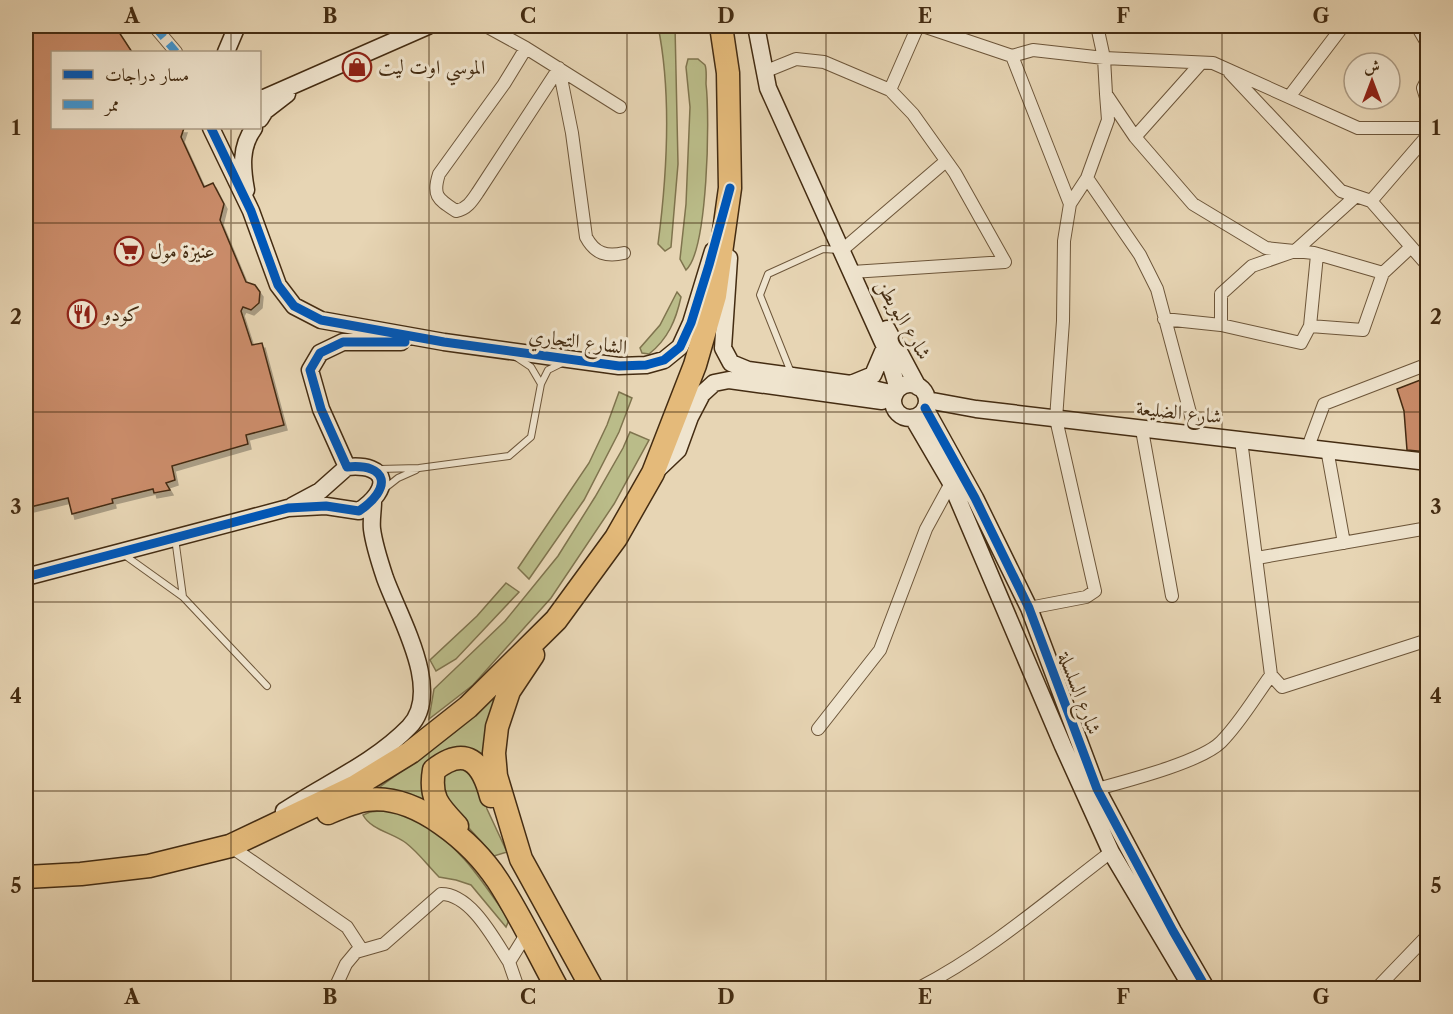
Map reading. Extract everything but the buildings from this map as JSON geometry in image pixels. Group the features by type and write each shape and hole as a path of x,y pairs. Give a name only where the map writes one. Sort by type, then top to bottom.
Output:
{"highway":[{"path":"521,859 495,776 494,753 497,727 509,691 556,620 616,538 653,473 695,365 715,296 730,188 728,74 721,26"},
{"path":"230,846 354,787 411,752 468,707 556,620"},
{"path":"557,988 480,852 435,799 432,784 434,770 448,760 460,758 474,763 486,775 499,821 591,988"},
{"path":"26,877 81,874 149,866 230,846 368,800 389,801 410,806 435,819 464,842 497,879"}],"street":[{"path":"154,26 175,51"},
{"path":"226,51 237,26"},
{"path":"261,98 428,26"},
{"path":"486,26 526,48 620,107"},
{"path":"711,26 728,74"},
{"path":"653,473 678,450 690,417 702,394 714,383 729,380 895,395 908,385 921,403 900,415 895,395 885,347 768,88 756,26"},
{"path":"890,90 927,26 1012,56 1033,51 1104,58 1213,63 1358,128 1428,128"},
{"path":"1029,608 1086,597 1095,591 1056,419 1063,321 1064,241 1070,204 1087,177 1108,120 1104,58 1096,26"},
{"path":"1289,97 1343,26"},
{"path":"1417,26 1428,45"},
{"path":"526,48 504,84 439,174 435,186 436,194 441,201 456,211 469,204 478,192 559,68"},
{"path":"1012,56 1070,204"},
{"path":"764,72 796,59 824,62 890,90 913,114 946,161 1005,262 852,272"},
{"path":"1135,136 1201,63"},
{"path":"559,68 572,133 586,237 590,245 604,255 624,253"},
{"path":"1226,69 1341,191 1371,201 1428,266"},
{"path":"1428,78 1423,88 1428,104"},
{"path":"261,117 265,111 301,81"},
{"path":"1106,94 1135,136 1193,204 1266,248 1317,255 1383,273"},
{"path":"212,129 251,211 278,285 294,306 321,320 444,342"},
{"path":"251,211 244,176 243,153 253,129"},
{"path":"1371,201 1428,135"},
{"path":"842,250 946,161"},
{"path":"1087,177 1140,255 1157,289 1196,435"},
{"path":"730,188 728,288 723,348 731,363 748,370 844,383 895,395"},
{"name":"الشارع التجاري","path":"444,342 619,366 646,366 664,360 680,347 691,323 710,266 730,188"},
{"path":"1221,325 1221,294 1252,266 1295,251 1356,196"},
{"path":"1310,326 1363,330 1383,273 1411,247"},
{"path":"1164,319 1221,325 1301,343 1310,326 1317,255"},
{"name":"شارع البويطن","path":"852,272 878,313 921,403"},
{"path":"346,466 321,409 310,370 320,353 343,342 444,342"},
{"path":"844,383 873,375 885,347"},
{"path":"1308,447 1324,404 1428,364"},
{"name":"شارع الضليعة","path":"921,403 1428,462"},
{"name":"شارع السلسلة","path":"921,403 951,483 1063,746 1111,852 1192,988"},
{"name":"شارع السلسلة","path":"921,403 975,498 1029,608 1097,789 1206,988"},
{"path":"1142,430 1172,596"},
{"path":"1241,440 1271,675 1282,687 1428,639"},
{"path":"1327,449 1344,543"},
{"path":"288,508 320,491 346,466 364,465 375,470 381,483 372,529 385,576 421,672 423,694 420,712 397,739 365,762 230,846 347,927 362,950"},
{"path":"818,729 880,650 926,529 951,483"},
{"path":"26,577 288,508 326,506 359,511 377,496"},
{"path":"1257,558 1428,528"},
{"path":"1097,789 1146,775 1196,756 1220,743 1271,675"},
{"path":"919,988 978,954 1111,852"},
{"path":"334,988 346,964 356,952 384,944 441,894 453,894 467,903 509,962 518,988"},
{"path":"509,962 527,933"},
{"path":"1377,988 1428,935"}],"lane":[{"path":"842,250 823,249 768,273 760,295 790,370 827,377 844,383"},
{"path":"507,351 531,367 541,384"},
{"path":"375,470 419,468 509,456 531,437 541,384 548,370 568,359"},
{"path":"377,496 398,478 419,468"},
{"path":"175,538 183,597"},
{"path":"120,552 183,597 267,686"}],"green space":[{"path":"658,26 675,26 678,164 671,247 665,251 658,244 666,163 667,107"},
{"path":"688,59 698,59 705,65 708,124 703,211 693,258 686,270 680,259 686,204 690,107 686,67"},
{"path":"677,292 681,297 677,314 670,328 656,348 649,354 642,353 640,348 660,325"},
{"path":"619,392 632,398 619,432 584,500 529,579 518,568 589,463"},
{"path":"630,432 649,440 614,504 551,598 473,685 429,719 434,689 505,621 558,556 595,497"},
{"path":"506,583 519,592 456,659 436,671 430,660 477,616"},
{"path":"499,692 485,765 444,752 434,809 373,792 455,732"},
{"path":"460,766 482,785 487,809 507,852 494,856 442,798 444,778"},
{"path":"389,810 409,816 430,828 456,851 479,877 509,920 506,927 471,885 439,877 406,843 377,828 363,815"}],"marked path":[{"path":"154,26 175,51"}],"cycle path":[{"path":"211,129 251,211 278,285 294,306 321,320 444,342 619,366 646,365 664,360 680,347 691,323 730,188"},
{"path":"26,577 288,508 326,506 359,511 377,494 381,486 381,479 378,473 371,469 347,467 321,409 310,370 320,353 343,342 405,342"},
{"path":"925,408 975,498 1029,608 1097,789 1206,988"}],"place":[{"name":"الموسي اوت ليت","path":"357,67"},
{"name":"عنيزة مول","path":"129,251"},
{"name":"كودو","path":"82,314"}]}
